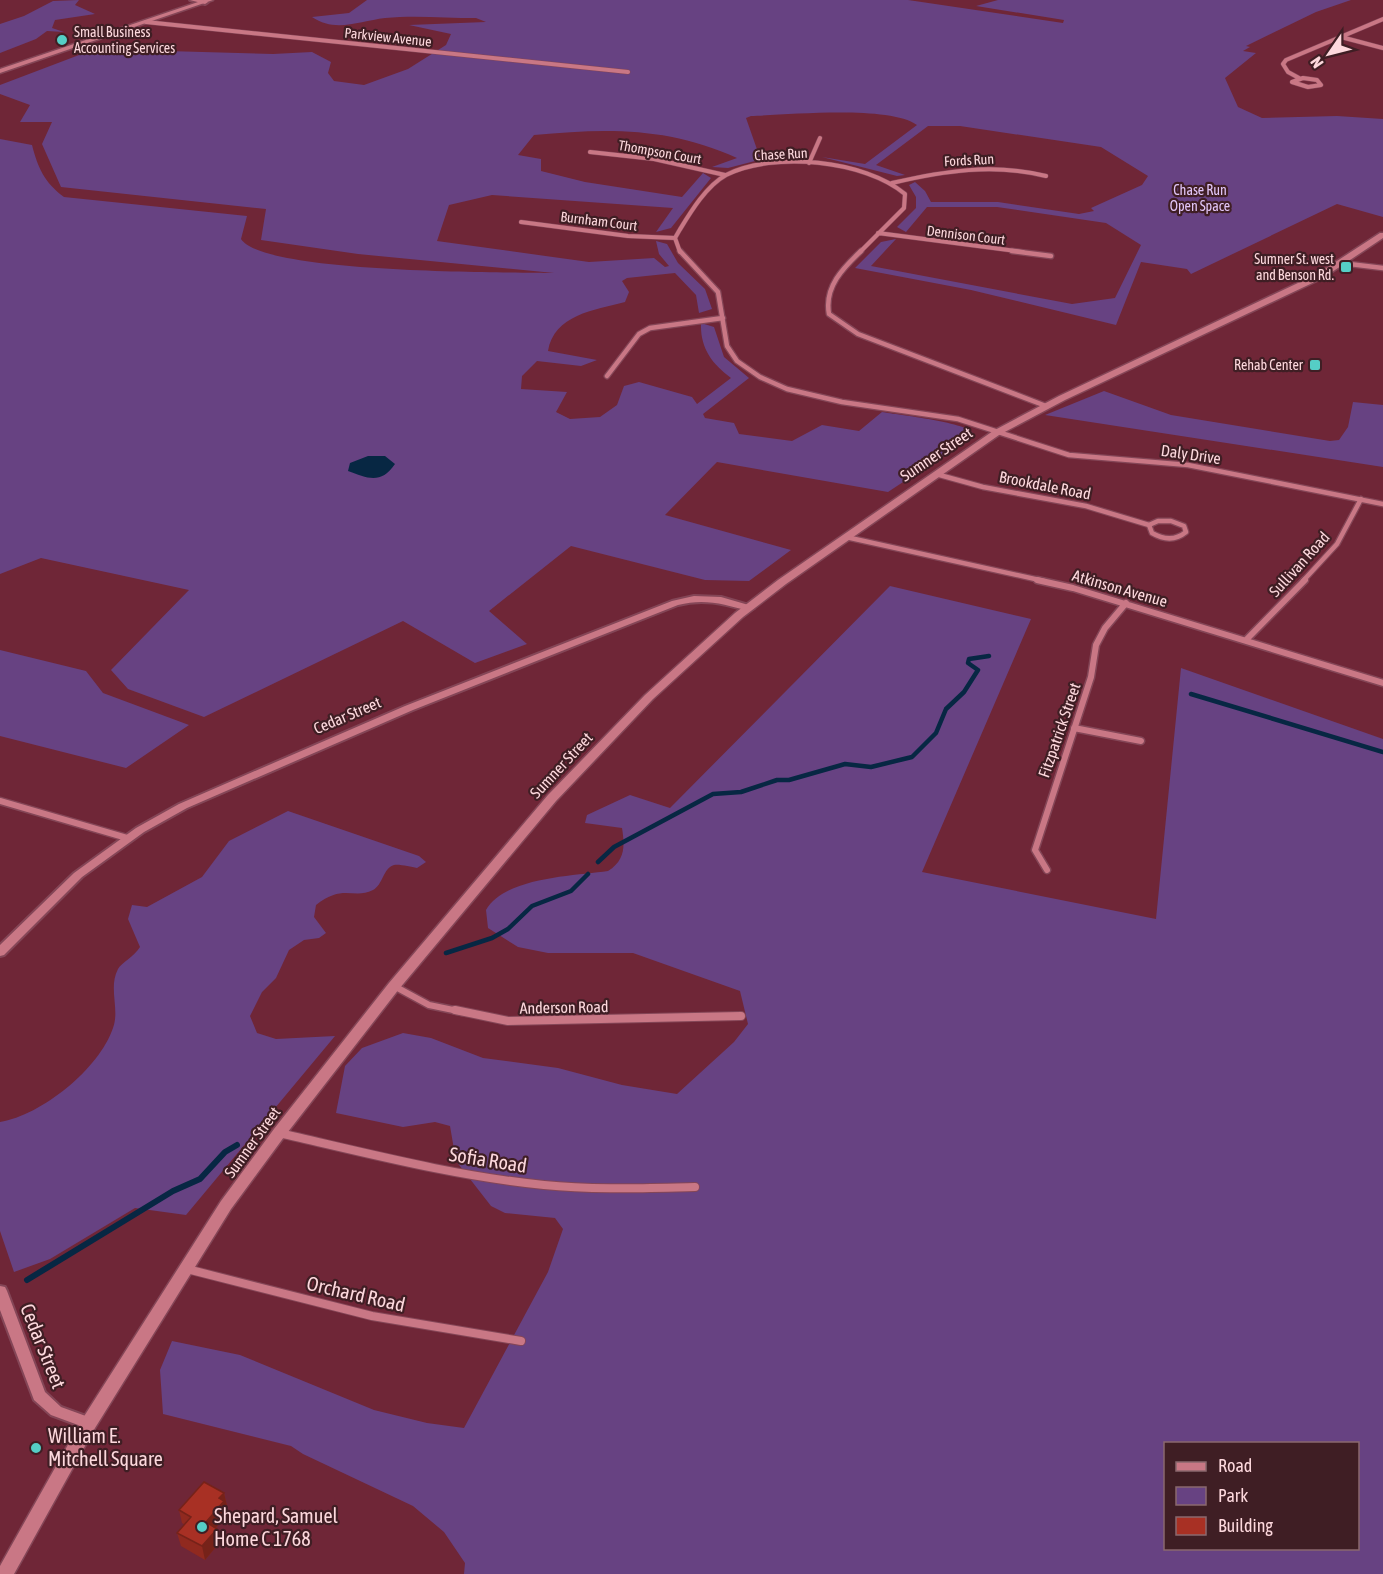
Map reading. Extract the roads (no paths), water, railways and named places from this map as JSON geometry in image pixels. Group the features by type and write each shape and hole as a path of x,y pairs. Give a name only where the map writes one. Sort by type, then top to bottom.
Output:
{"main road":[{"path":"0,71 207,1"},
{"name":"Sumner Street","path":"5,1574 89,1423 226,1205 279,1133 394,986 580,767 669,678 749,608 846,537 996,433 1046,406 1294,289 1341,263 1383,235"}],"street":[{"path":"193,0 207,1"},
{"path":"1299,78 1293,80 1293,83 1308,87 1321,85 1317,80 1299,78 1288,72 1283,64 1304,51 1383,19"},
{"name":"Parkview Avenue","path":"146,22 628,72"},
{"path":"1341,37 1383,48"},
{"path":"809,163 820,138"},
{"name":"Thompson Court","path":"590,152 654,159 725,176"},
{"name":"Chase Run","path":"675,238 717,181 762,163 809,163 860,172 892,183"},
{"name":"Fords Run","path":"892,183 961,169 1018,170 1046,176"},
{"path":"892,183 905,194 906,203 900,213 846,266 825,304 832,318 858,334 1046,406"},
{"name":"Burnham Court","path":"521,222 628,236 675,238"},
{"name":"Dennison Court","path":"878,233 1051,256"},
{"path":"675,238 681,255 718,292 727,346 737,361 774,383 818,397 958,419 996,433"},
{"path":"1341,263 1383,268"},
{"path":"607,376 639,334 650,328 723,318"},
{"name":"Daly Drive","path":"996,433 1069,454 1188,465 1383,504"},
{"name":"Brookdale Road","path":"936,474 969,484 1071,502 1149,525 1157,521 1168,520 1184,526 1186,532 1177,538 1160,538 1152,533 1149,525"},
{"name":"Sullivan Road","path":"1246,640 1332,550 1361,500"},
{"name":"Atkinson Avenue","path":"846,537 1053,583 1126,603 1383,683"},
{"name":"Cedar Street","path":"0,952 78,875 128,838 183,806 469,683 689,598 711,597 749,608"},
{"name":"Fitzpatrick Street","path":"1047,870 1035,850 1091,677 1094,647 1101,634 1126,603"},
{"path":"1074,728 1141,741"},
{"path":"0,801 128,838"},
{"name":"Anderson Road","path":"394,986 429,1005 508,1021 741,1016"},
{"name":"Sofia Road","path":"279,1133 464,1175 526,1184 589,1188 695,1186"},
{"name":"Orchard Road","path":"187,1268 372,1316 521,1341"},
{"name":"Cedar Street","path":"0,1291 39,1396 56,1411 89,1423"}],"water":[{"path":"368,456 385,456 395,464 384,475 373,478 348,471 350,463"}],"waterway":[{"path":"598,862 614,847 713,794 741,792 777,780 789,780 845,764 871,767 912,757 936,733 946,709 964,692 978,670 968,663 969,659 989,656"},
{"path":"1191,694 1383,752"},
{"path":"446,953 492,938 508,929 532,906 571,891 588,874"},
{"path":"27,1280 173,1191 200,1179 225,1152 237,1145"}],"place":[{"name":"Small Business Accounting Services","path":"62,40"},
{"name":"Sumner St. west and Benson Rd.","path":"1346,267"},
{"name":"Rehab Center","path":"1315,365"},
{"name":"William E. Mitchell Square","path":"36,1448"},
{"name":"Shepard, Samuel Home C 1768","path":"202,1527"}],"park label":[{"name":"Chase Run Open Space","path":"1200,198"}]}
